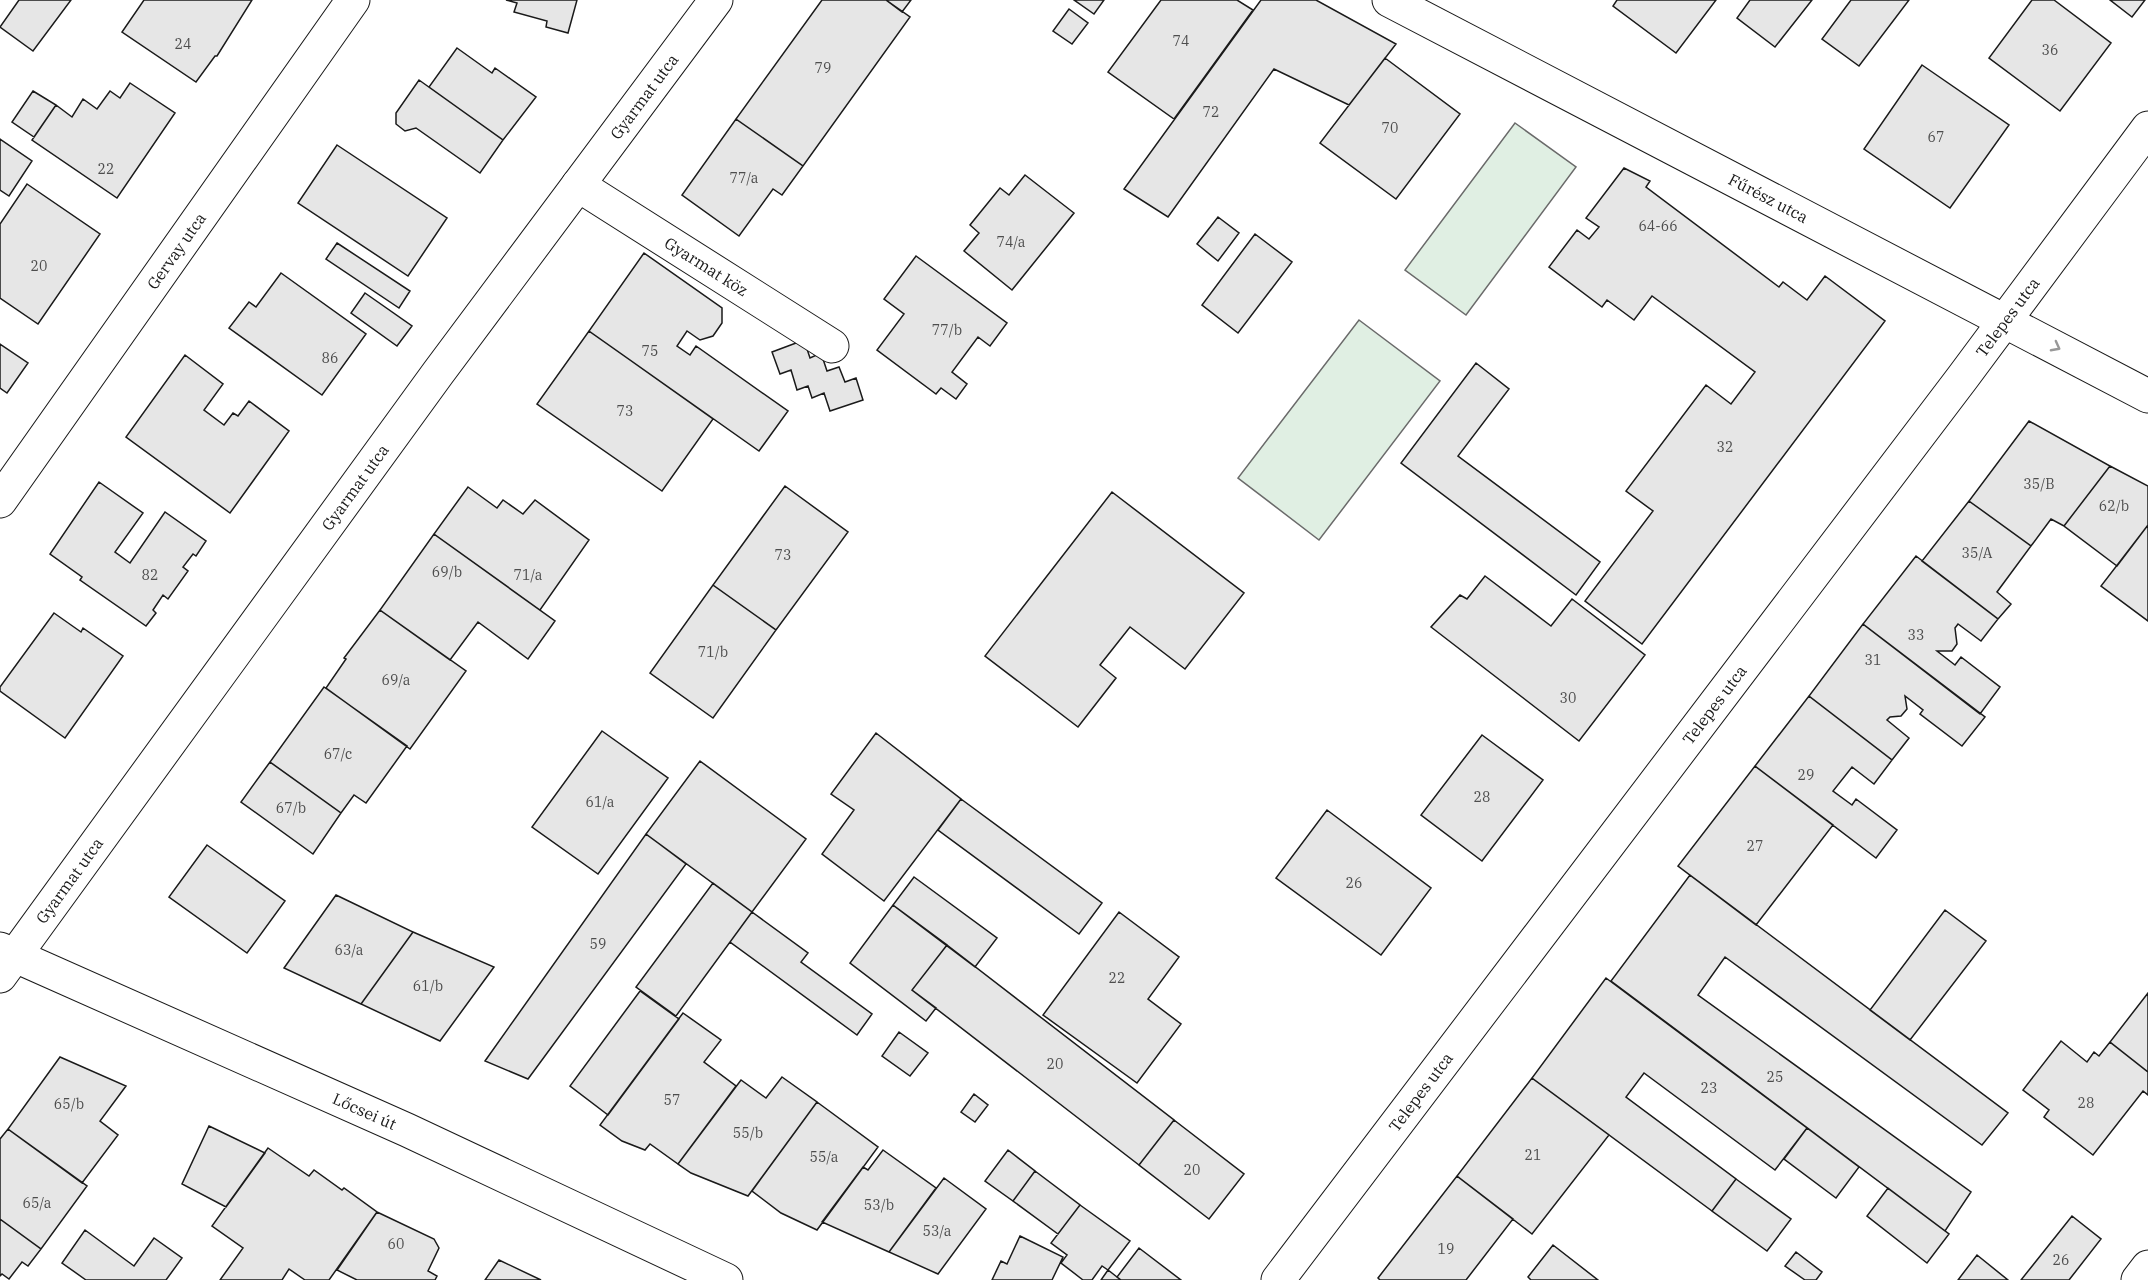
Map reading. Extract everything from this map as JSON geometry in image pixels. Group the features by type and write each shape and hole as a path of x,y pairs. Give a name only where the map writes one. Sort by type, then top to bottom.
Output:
{"street":[{"name":"Gervay utca","path":"0,501 353,0"},
{"name":"Gyarmat utca","path":"5,961 716,0"},
{"name":"Fűrész utca","path":"1389,0 2148,396"},
{"name":"Telepes utca","path":"1278,1280 1956,386 2148,128"},
{"name":"Gyarmat köz","path":"579,185 832,346"},
{"name":"Lőcsei út","path":"5,961 407,1130 726,1280"},
{"path":"2138,1280 2148,1267"}],"green space":[{"path":"1515,123 1576,167 1466,315 1405,270"},
{"path":"1359,320 1440,381 1319,540 1238,478"}],"building":[{"path":"19,0 71,0 33,51 0,27"},
{"path":"144,0 252,0 217,56 196,82 122,32"},
{"path":"506,0 577,0 568,33 546,27 547,21 514,12 517,3"},
{"path":"822,0 886,0 910,17 803,166 736,119"},
{"path":"886,0 911,0 902,12"},
{"path":"1074,0 1104,0 1094,14"},
{"path":"1161,0 1237,0 1253,10 1174,119 1108,72"},
{"path":"1261,0 1316,0 1396,44 1349,105 1274,69 1168,217 1124,189"},
{"path":"1617,0 1716,0 1676,53 1613,6"},
{"path":"1750,0 1812,0 1775,47 1737,18"},
{"path":"1851,0 1909,0 1859,66 1822,39"},
{"path":"2032,0 2054,0 2111,43 2060,111 1989,58"},
{"path":"2110,0 2145,0 2132,17"},
{"path":"1069,9 1088,23 1072,44 1053,31"},
{"path":"457,48 492,73 495,68 536,97 503,140 429,87"},
{"path":"1385,58 1460,114 1396,199 1320,143"},
{"path":"1922,65 2009,125 1950,208 1864,149"},
{"path":"419,80 503,140 480,173 416,128 405,131 396,124 396,113"},
{"path":"130,83 175,113 117,198 32,140 56,105 72,117 83,99 97,109 110,91 120,98"},
{"path":"33,91 56,105 34,137 12,122"},
{"path":"736,119 803,166 782,195 773,189 739,236 682,195"},
{"path":"0,139 32,161 9,196 0,190"},
{"path":"337,145 447,218 408,276 298,203"},
{"path":"1624,168 1650,181 1646,187 1779,287 1783,282 1807,300 1825,276 1885,321 1642,644 1585,601 1653,511 1626,491 1706,385 1731,404 1755,372 1652,296 1634,320 1607,300 1602,307 1549,267 1577,230 1589,239 1599,227 1586,218"},
{"path":"1025,175 1074,213 1012,290 964,251 979,233 970,225 1000,188 1009,195"},
{"path":"27,184 100,234 38,324 0,298 0,224"},
{"path":"1218,217 1239,233 1218,261 1197,244"},
{"path":"1255,234 1292,262 1238,333 1202,305"},
{"path":"337,243 410,291 399,308 326,259"},
{"path":"644,253 722,308 722,323 713,336 700,340 687,331 677,346 690,355 696,346 788,411 759,451 589,331"},
{"path":"916,256 1007,323 990,346 978,337 952,372 967,384 956,399 941,388 936,394 877,350 904,314 884,299"},
{"path":"281,273 366,334 322,395 229,328 249,302 256,307"},
{"path":"365,293 412,326 397,346 351,313"},
{"path":"589,331 713,419 662,491 537,404"},
{"path":"804,340 810,358 821,353 827,371 839,367 845,382 856,378 863,400 830,411 824,393 812,398 808,386 797,390 791,370 780,374 772,352"},
{"path":"0,344 28,363 7,393 0,388"},
{"path":"185,355 223,384 204,410 224,425 233,413 238,416 249,401 289,431 230,513 126,437"},
{"path":"1476,363 1509,389 1458,456 1600,562 1576,595 1401,463"},
{"path":"2029,421 2110,466 2064,526 2051,519 2031,546 1969,501"},
{"path":"2110,466 2148,486 2148,525 2117,566 2064,526"},
{"path":"99,482 143,513 115,552 130,563 165,512 206,541 196,556 193,554 183,567 188,571 168,599 163,595 153,610 156,613 146,626 80,580 82,577 50,554"},
{"path":"785,486 848,532 776,630 713,585"},
{"path":"468,487 497,508 503,500 523,514 535,500 589,540 540,610 434,534"},
{"path":"1112,492 1244,593 1185,669 1130,627 1100,665 1116,678 1078,727 985,656"},
{"path":"1969,501 2031,546 1997,592 2011,604 1998,619 1922,561"},
{"path":"2148,525 2148,621 2101,586"},
{"path":"434,534 555,621 528,659 478,622 450,660 380,610"},
{"path":"1916,556 1998,619 1981,641 1958,624 1955,628 1957,644 1952,651 1937,651 1955,665 1961,657 2000,687 1980,714 1863,624"},
{"path":"1485,576 1551,626 1572,599 1645,655 1579,741 1431,627 1460,595 1467,599"},
{"path":"713,585 776,630 713,718 650,673"},
{"path":"380,610 466,671 410,749 326,688 346,659 344,658"},
{"path":"54,613 81,632 83,628 123,656 65,738 0,691 0,687"},
{"path":"1863,624 1985,717 1962,746 1920,714 1923,710 1905,696 1907,709 1901,716 1890,717 1887,720 1909,738 1892,760 1809,696"},
{"path":"324,687 407,746 366,803 354,795 341,813 270,762"},
{"path":"1809,696 1892,760 1874,784 1852,767 1833,791 1852,805 1856,799 1897,830 1876,858 1755,766"},
{"path":"602,731 668,778 598,874 532,827"},
{"path":"876,733 961,799 884,901 822,854 854,810 831,794"},
{"path":"1482,735 1543,780 1482,861 1421,815"},
{"path":"700,761 806,839 752,912 646,834"},
{"path":"270,762 341,813 313,854 241,802"},
{"path":"1755,766 1833,825 1756,925 1678,866"},
{"path":"961,799 1102,903 1079,934 938,830"},
{"path":"1327,810 1431,888 1381,955 1276,878"},
{"path":"646,834 686,864 528,1079 485,1061"},
{"path":"207,845 285,901 247,953 169,897"},
{"path":"1690,875 2008,1113 1982,1145 1725,957 1698,995 1971,1192 1945,1231 1611,981"},
{"path":"914,877 997,938 975,967 893,905"},
{"path":"713,883 752,912 676,1016 636,987"},
{"path":"336,895 413,932 361,1004 284,968"},
{"path":"893,905 947,945 912,990 936,1008 926,1021 850,963"},
{"path":"1945,910 1986,941 1910,1040 1870,1010"},
{"path":"752,912 808,953 801,962 872,1014 857,1035 730,942"},
{"path":"1119,912 1179,957 1148,999 1181,1024 1137,1083 1043,1015"},
{"path":"413,932 494,967 440,1041 361,1004"},
{"path":"947,945 1174,1120 1139,1165 912,990"},
{"path":"1606,978 1807,1128 1775,1170 1644,1073 1626,1097 1736,1179 1712,1211 1532,1078"},
{"path":"640,991 679,1019 608,1115 570,1086"},
{"path":"2148,993 2148,1072 2110,1042"},
{"path":"683,1013 721,1040 704,1062 736,1086 678,1164 650,1144 645,1150 622,1141 600,1125"},
{"path":"899,1032 928,1053 910,1076 882,1056"},
{"path":"2061,1041 2087,1062 2094,1052 2099,1056 2110,1042 2148,1072 2148,1095 2143,1091 2093,1155 2044,1117 2049,1110 2023,1090"},
{"path":"60,1057 126,1086 100,1121 118,1135 82,1183 8,1129"},
{"path":"782,1077 817,1102 748,1196 691,1173 678,1164 741,1080 766,1098"},
{"path":"1532,1078 1609,1135 1532,1234 1457,1176"},
{"path":"974,1094 988,1105 975,1122 961,1112"},
{"path":"817,1102 878,1147 817,1230 781,1213 752,1191"},
{"path":"1174,1120 1244,1174 1209,1219 1139,1165"},
{"path":"209,1126 265,1153 226,1207 182,1184"},
{"path":"1807,1128 1859,1167 1836,1198 1784,1159"},
{"path":"8,1129 87,1186 41,1249 0,1219 0,1139"},
{"path":"268,1148 309,1176 314,1170 377,1212 329,1280 305,1280 289,1269 282,1280 220,1280 243,1248 212,1226"},
{"path":"883,1150 936,1188 889,1252 822,1222 863,1167 868,1170"},
{"path":"1008,1150 1035,1171 1013,1201 985,1181"},
{"path":"1035,1171 1080,1205 1058,1234 1013,1201"},
{"path":"1457,1176 1513,1219 1466,1280 1380,1280 1378,1278"},
{"path":"944,1178 986,1209 938,1274 889,1252"},
{"path":"1736,1179 1791,1219 1767,1251 1712,1211"},
{"path":"1888,1188 1949,1234 1927,1263 1867,1216"},
{"path":"1080,1205 1130,1241 1108,1270 1102,1266 1092,1280 1083,1280 1061,1263 1067,1255 1051,1243"},
{"path":"377,1212 434,1239 439,1248 428,1271 437,1276 435,1280 357,1280 337,1270"},
{"path":"2072,1216 2101,1239 2069,1280 2021,1280"},
{"path":"0,1219 41,1249 28,1266 22,1262 9,1279 2,1274 0,1276"},
{"path":"85,1230 134,1266 154,1238 182,1258 166,1280 86,1280 62,1263"},
{"path":"1020,1236 1063,1257 1052,1280 992,1280 1001,1261 1007,1264"},
{"path":"1553,1245 1598,1280 1531,1280 1528,1277"},
{"path":"1139,1248 1181,1280 1121,1280 1117,1277"},
{"path":"1796,1252 1822,1272 1816,1280 1805,1280 1785,1266"},
{"path":"1977,1255 2008,1280 1958,1280"},
{"path":"499,1260 541,1280 485,1280"},
{"path":"1108,1270 1117,1277 1121,1280 1101,1280"}]}
